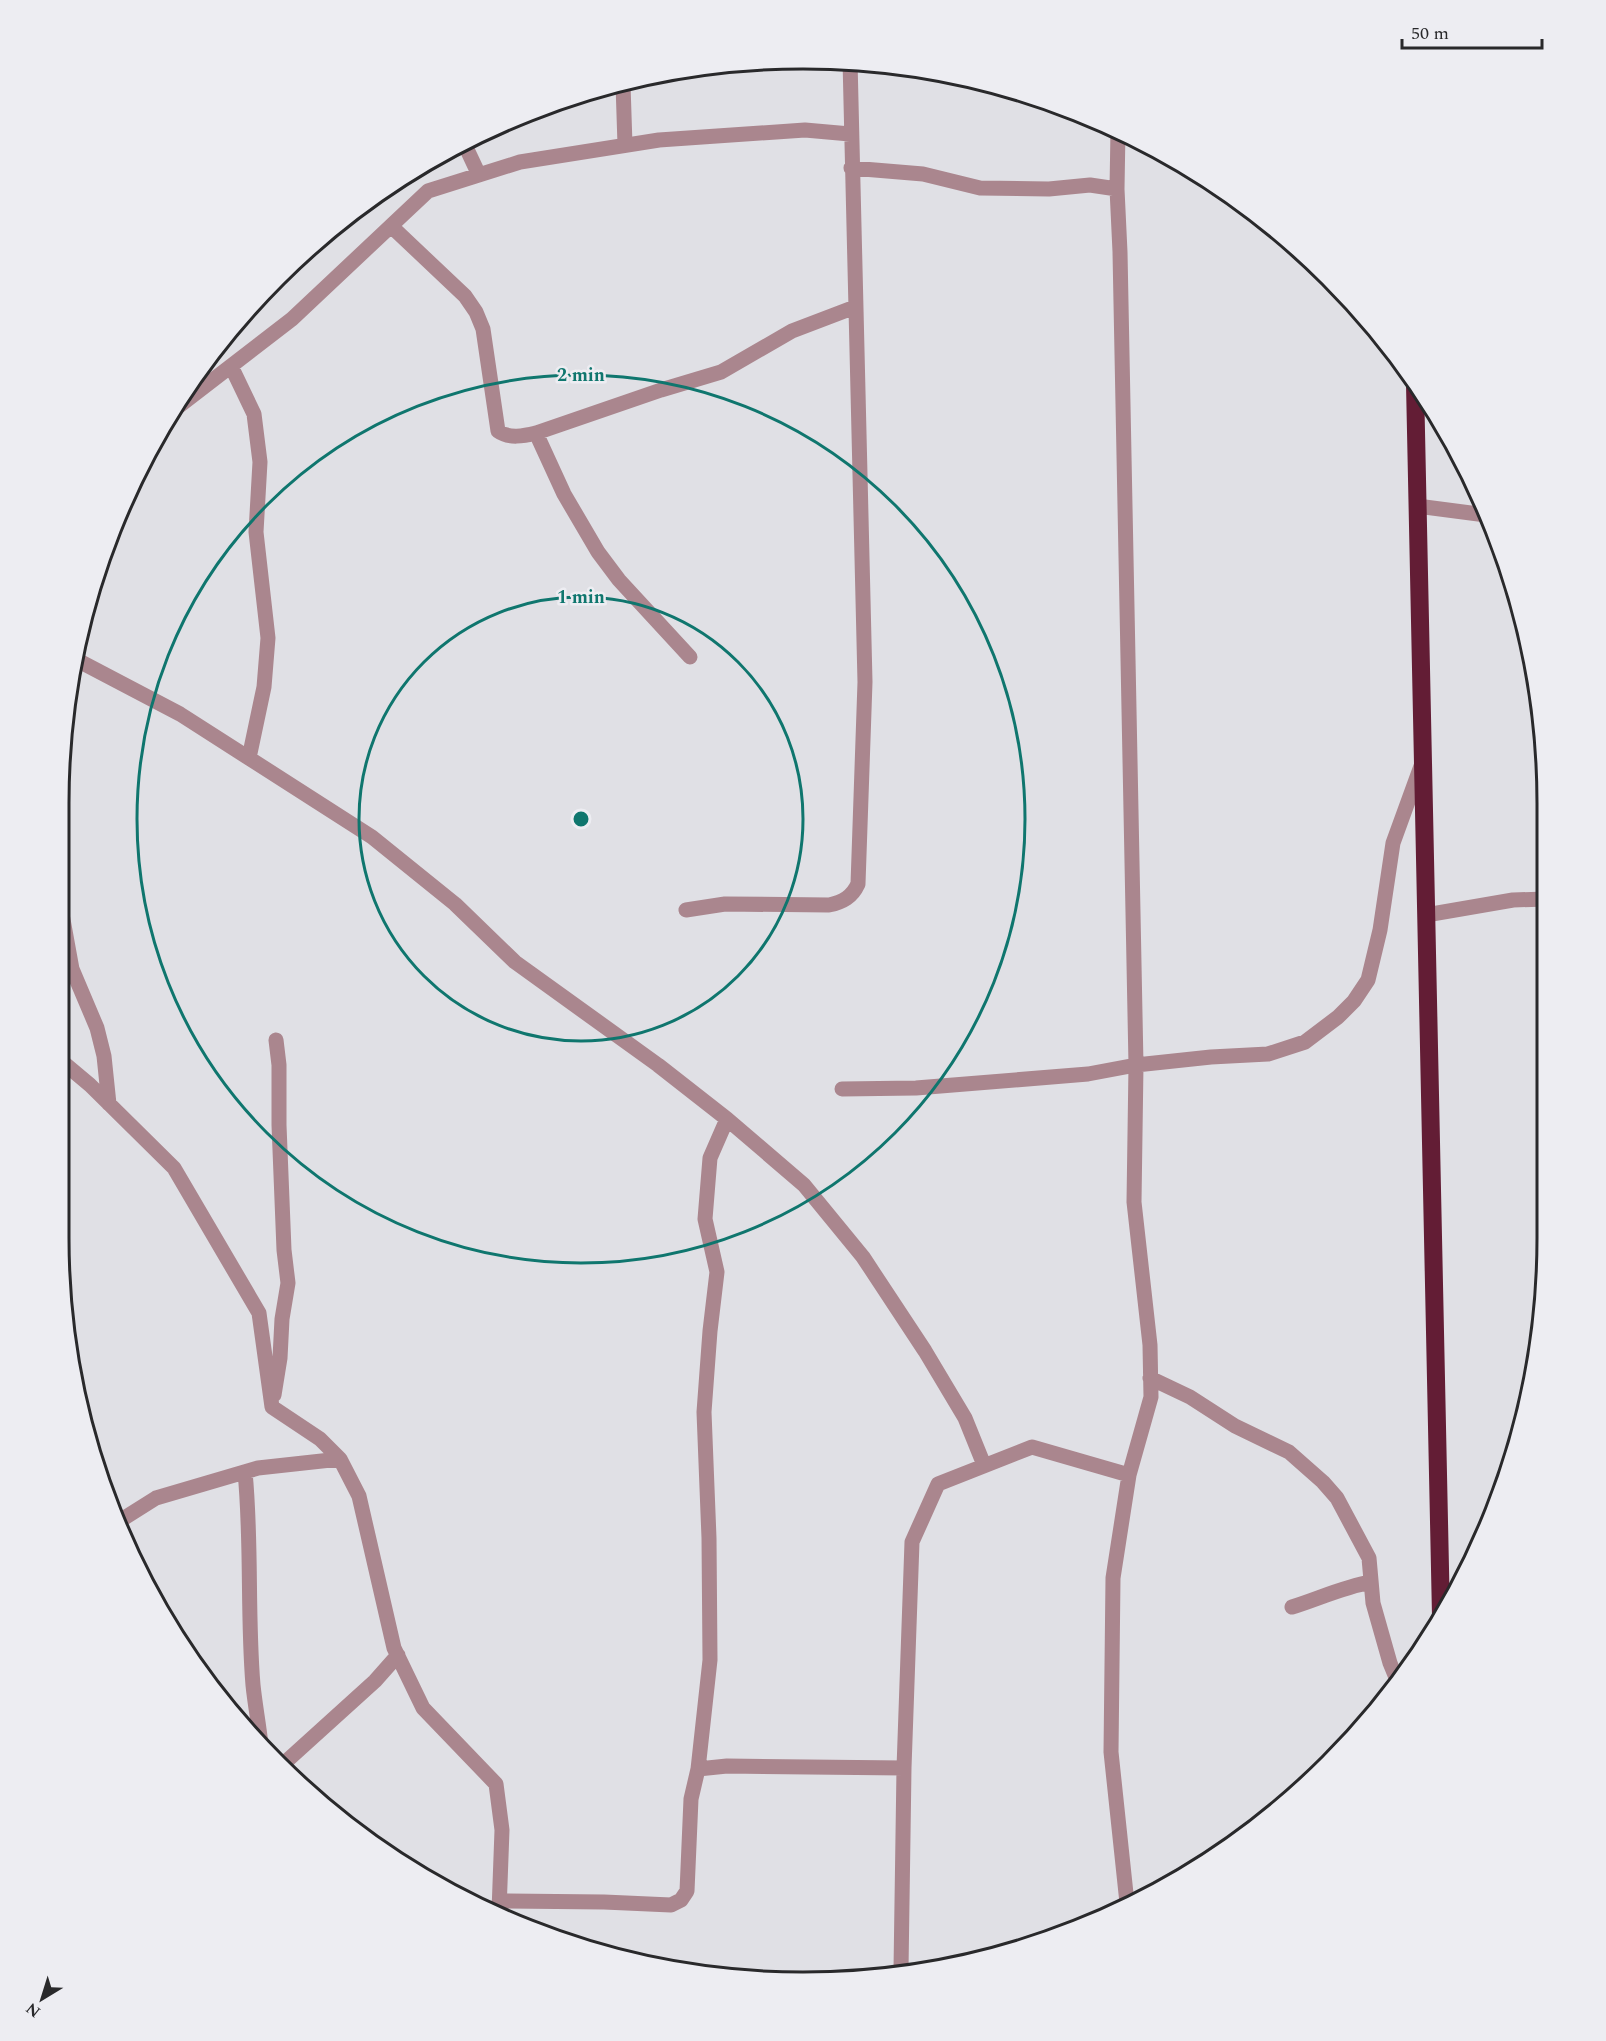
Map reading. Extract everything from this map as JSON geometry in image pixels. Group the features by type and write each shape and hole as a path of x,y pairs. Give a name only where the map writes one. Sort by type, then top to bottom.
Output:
{"highway":[{"path":"1414,397 1441,1602"}],"street":[{"path":"686,910 725,904 829,905 841,902 854,893 858,884 865,682 850,71"},
{"path":"622,92 625,145"},
{"path":"197,390 292,319 428,191 520,162 659,140 805,130 850,134"},
{"path":"1118,140 1136,1065 1134,1202 1150,1345 1150,1396 1129,1474 1113,1578 1111,1752 1126,1897"},
{"path":"468,150 479,175"},
{"path":"851,168 923,174 980,188 1049,189 1090,185 1117,189"},
{"path":"391,226 465,296 476,312 483,329 498,431 504,435 521,436 536,433 721,372 792,332 855,307"},
{"path":"231,366 254,414 260,462 256,532 268,638 264,687 249,758"},
{"path":"536,433 564,494 598,552 618,580 690,657"},
{"path":"1417,506 1477,514"},
{"path":"83,663 180,714 372,837 455,904 515,962 658,1065 728,1119 804,1185 863,1257 925,1351 965,1418 984,1465"},
{"path":"842,1089 916,1088 1088,1074 1136,1065 1268,1054 1305,1042 1346,1009 1368,980 1380,930 1393,843 1422,763"},
{"path":"1426,915 1513,900 1537,899"},
{"path":"69,952 72,969 97,1028 104,1056 109,1104"},
{"path":"272,1407 288,1283 284,1250 279,1065 276,1040"},
{"path":"69,1068 174,1168 259,1313 272,1407 320,1439 340,1459 359,1496 394,1648 423,1708 496,1784 502,1830 499,1906"},
{"path":"500,1906 671,1905 681,1900 687,1891 691,1799 698,1769 710,1660 709,1538 704,1412 717,1272 705,1219 710,1158 728,1119"},
{"path":"1150,1378 1190,1397 1235,1426 1289,1452 1323,1482 1346,1514 1369,1558 1373,1603 1394,1673"},
{"path":"901,1966 904,1768 912,1542 938,1484 1032,1447 1129,1474"},
{"path":"125,1518 156,1498 258,1468 340,1459"},
{"path":"245,1472 249,1513 253,1686 259,1731"},
{"path":"1292,1607 1325,1597 1348,1586 1371,1582"},
{"path":"287,1760 375,1681 398,1655"},
{"path":"698,1769 727,1766 904,1768"}]}
